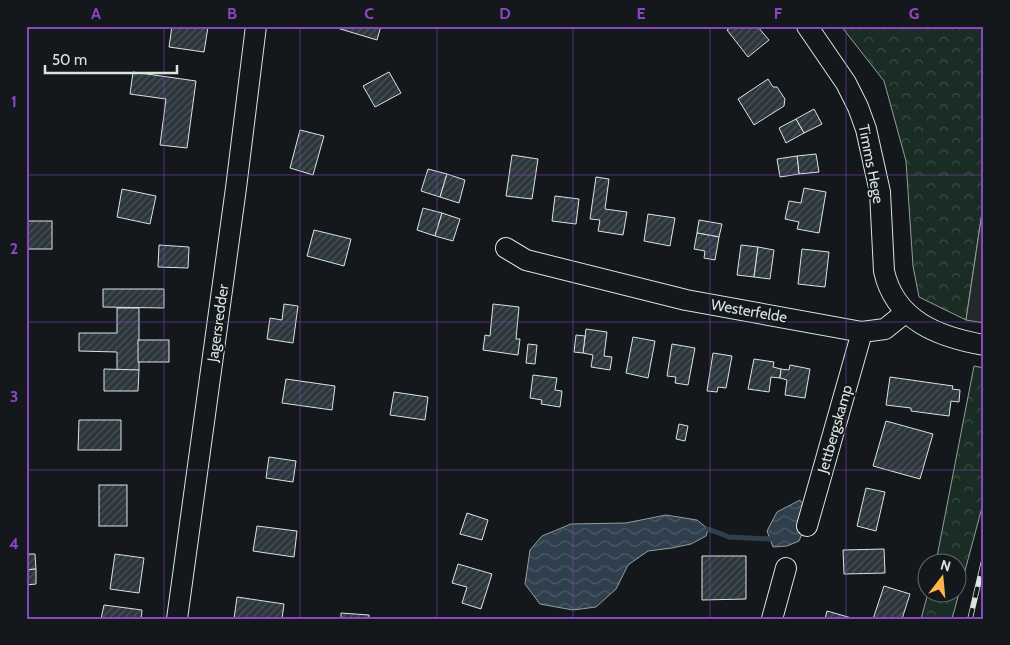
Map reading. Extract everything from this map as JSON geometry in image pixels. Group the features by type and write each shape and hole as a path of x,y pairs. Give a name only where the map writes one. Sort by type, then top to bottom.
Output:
{"street":[{"name":"Jagersredder","path":"178,619 256,26"},
{"name":"Timms Hege","path":"806,26 846,83 866,129 880,192 882,250 887,284 894,298 906,312"},
{"name":"Westerfelde","path":"506,248 526,260 686,300 862,332 885,329 906,312"},
{"path":"906,312 917,322 941,335 982,340"},
{"name":"Jettbergskamp","path":"808,526 862,332"},
{"path":"772,619 786,568"}],"green space":[{"path":"841,26 984,26 984,103 982,103 983,206 966,320 919,297 913,266 906,161 884,81"},
{"path":"974,366 984,368 984,500 968,560 968,552 938,552"},
{"path":"926,602 957,602 952,619 921,619"}],"shaded area":[{"path":"982,103 984,103 984,323 966,320 983,206"}],"water":[{"path":"800,500 810,514 799,541 787,546 773,547 767,531 777,512"},
{"path":"666,515 697,520 708,529 706,536 691,544 648,551 628,565 616,589 596,607 573,610 540,604 525,584 530,550 542,536 571,524 626,523"}],"building":[{"path":"172,26 208,27 204,52 169,47"},
{"path":"337,26 381,26 377,40 337,28"},
{"path":"733,26 757,26 769,40 748,57 727,30"},
{"path":"133,72 196,81 187,148 160,145 166,99 130,94"},
{"path":"389,72 401,93 375,107 363,86"},
{"path":"768,79 773,87 777,87 785,99 784,106 754,125 738,99"},
{"path":"814,109 822,124 804,133 796,119"},
{"path":"796,119 804,133 786,143 779,128"},
{"path":"300,130 324,136 313,175 290,168"},
{"path":"816,154 819,172 799,174 797,156"},
{"path":"512,155 538,159 532,199 506,196"},
{"path":"797,156 799,174 780,177 777,159"},
{"path":"428,169 447,174 440,197 421,191"},
{"path":"447,174 465,180 459,203 440,197"},
{"path":"596,177 609,179 605,209 627,212 623,235 598,231 600,220 590,219"},
{"path":"804,188 826,192 819,233 797,229 799,222 785,219 789,201 801,203"},
{"path":"122,189 156,196 150,224 117,217"},
{"path":"555,196 579,199 576,224 552,221"},
{"path":"423,208 442,213 435,236 417,230"},
{"path":"442,213 460,219 453,241 435,236"},
{"path":"648,214 675,218 670,246 644,241"},
{"path":"699,220 722,224 719,237 697,233"},
{"path":"26,221 52,221 52,249 26,249"},
{"path":"314,230 351,239 344,266 307,256"},
{"path":"697,233 719,237 715,260 704,258 705,251 694,249"},
{"path":"159,245 189,247 188,268 158,267"},
{"path":"741,245 758,247 754,277 737,275"},
{"path":"758,247 774,250 770,279 754,277"},
{"path":"802,249 829,252 825,287 798,284"},
{"path":"103,289 164,289 164,308 103,307"},
{"path":"284,304 298,306 293,343 267,339 270,318 282,320"},
{"path":"493,304 519,307 516,339 520,339 518,355 483,350 485,335 490,336"},
{"path":"117,308 139,308 139,370 117,370 117,352 79,351 79,333 117,333"},
{"path":"586,329 607,332 604,356 612,357 610,370 591,367 593,355 583,353"},
{"path":"576,335 585,336 583,353 574,352"},
{"path":"633,337 655,341 648,378 626,373"},
{"path":"138,340 169,340 169,362 138,362"},
{"path":"528,344 537,345 535,364 526,363"},
{"path":"672,344 695,348 688,385 675,383 676,377 667,376"},
{"path":"713,353 732,356 726,388 718,387 717,392 707,391"},
{"path":"754,359 774,362 773,367 781,369 780,378 771,377 769,392 748,389"},
{"path":"790,365 810,369 805,398 785,395 787,380 780,378 781,369 789,370"},
{"path":"104,369 139,370 138,391 104,391"},
{"path":"533,375 557,378 555,390 562,391 560,407 541,404 542,400 530,398"},
{"path":"890,377 953,386 952,389 960,390 959,402 951,401 949,416 911,411 911,408 886,405"},
{"path":"286,379 335,386 332,410 282,403"},
{"path":"394,392 428,397 425,420 390,415"},
{"path":"79,420 121,420 121,450 78,450"},
{"path":"886,421 933,434 920,479 873,466"},
{"path":"679,424 688,426 685,441 676,439"},
{"path":"269,457 296,461 293,482 266,478"},
{"path":"99,485 127,485 127,526 99,526"},
{"path":"866,488 885,492 876,531 857,526"},
{"path":"467,513 488,520 482,540 460,534"},
{"path":"257,526 297,531 294,557 253,551"},
{"path":"884,549 885,573 844,574 843,550"},
{"path":"26,554 35,554 36,569 26,570"},
{"path":"115,554 144,558 139,593 110,589"},
{"path":"702,556 746,556 746,599 702,600"},
{"path":"458,564 492,574 481,609 462,603 467,587 452,583"},
{"path":"36,569 36,584 26,585 26,570"},
{"path":"884,586 910,594 902,619 873,619"},
{"path":"237,597 284,604 282,619 234,619"},
{"path":"104,605 142,610 141,619 101,619"},
{"path":"827,611 855,619 825,619"},
{"path":"341,613 369,615 369,619 341,619"}],"waterway":[{"path":"708,529 729,537 770,539"}],"railway":[{"path":"970,619 984,560"}]}
